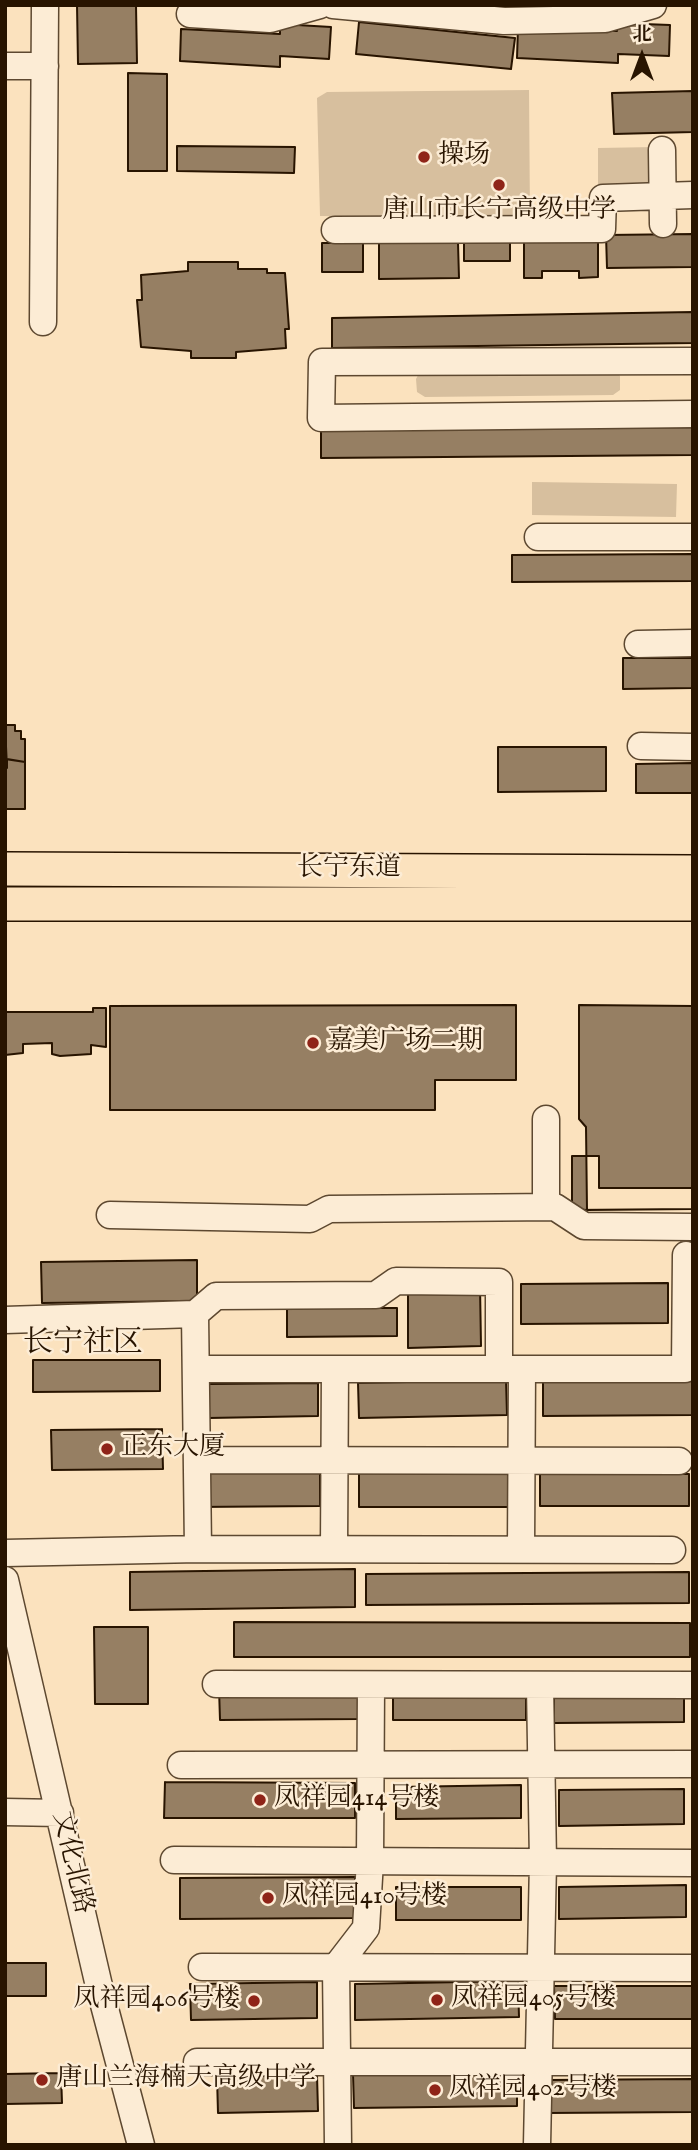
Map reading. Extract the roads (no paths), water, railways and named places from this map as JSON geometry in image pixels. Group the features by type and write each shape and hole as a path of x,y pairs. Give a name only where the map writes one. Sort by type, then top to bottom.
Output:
{"main road":[{"name":"长宁东道","path":"5,869 693,872"},
{"name":"长宁东道","path":"5,904 693,904"}],"street":[{"path":"43,322 45,5"},
{"path":"190,14 270,19 320,5"},
{"path":"333,5 504,21 605,19 653,5"},
{"path":"5,66 45,66"},
{"path":"662,150 663,224"},
{"path":"335,230 602,229 603,198 693,195"},
{"path":"693,361 322,362 321,418 693,414"},
{"path":"538,537 693,537"},
{"path":"638,644 693,643"},
{"path":"641,746 693,747"},
{"path":"546,1119 546,1207"},
{"path":"110,1215 310,1219 329,1209 555,1207 584,1226 693,1227"},
{"path":"196,1369 685,1369 689,1339 686,1255"},
{"path":"5,1320 195,1314 216,1296 376,1295 396,1281 499,1282 521,1461 521,1549"},
{"path":"195,1314 198,1549"},
{"path":"334,1549 335,1369"},
{"path":"197,1460 679,1461"},
{"path":"5,1553 198,1549 672,1550"},
{"name":"文化北路","path":"5,1580 141,2145"},
{"path":"216,1684 693,1685"},
{"path":"338,2145 336,1967 366,1928 370,1861 371,1685"},
{"path":"537,2145 542,1862 540,1686"},
{"path":"181,1765 693,1764"},
{"path":"5,1812 60,1813"},
{"path":"174,1860 693,1863"},
{"path":"202,1967 693,1968"},
{"path":"197,2062 693,2062"}],"place":[{"name":"操场","path":"424,157"},
{"name":"唐山市长宁高级中学","path":"499,185"},
{"name":"嘉美广场二期","path":"313,1043"},
{"name":"正东大厦","path":"107,1449"},
{"name":"凤祥园414号楼","path":"260,1800"},
{"name":"凤祥园410号楼","path":"268,1898"},
{"name":"凤祥园405号楼","path":"437,2000"},
{"name":"凤祥园406号楼","path":"254,2001"},
{"name":"唐山兰海楠天高级中学","path":"42,2080"},
{"name":"凤祥园402号楼","path":"435,2090"}],"district":[{"name":"长宁社区","path":"83,1345"}]}
